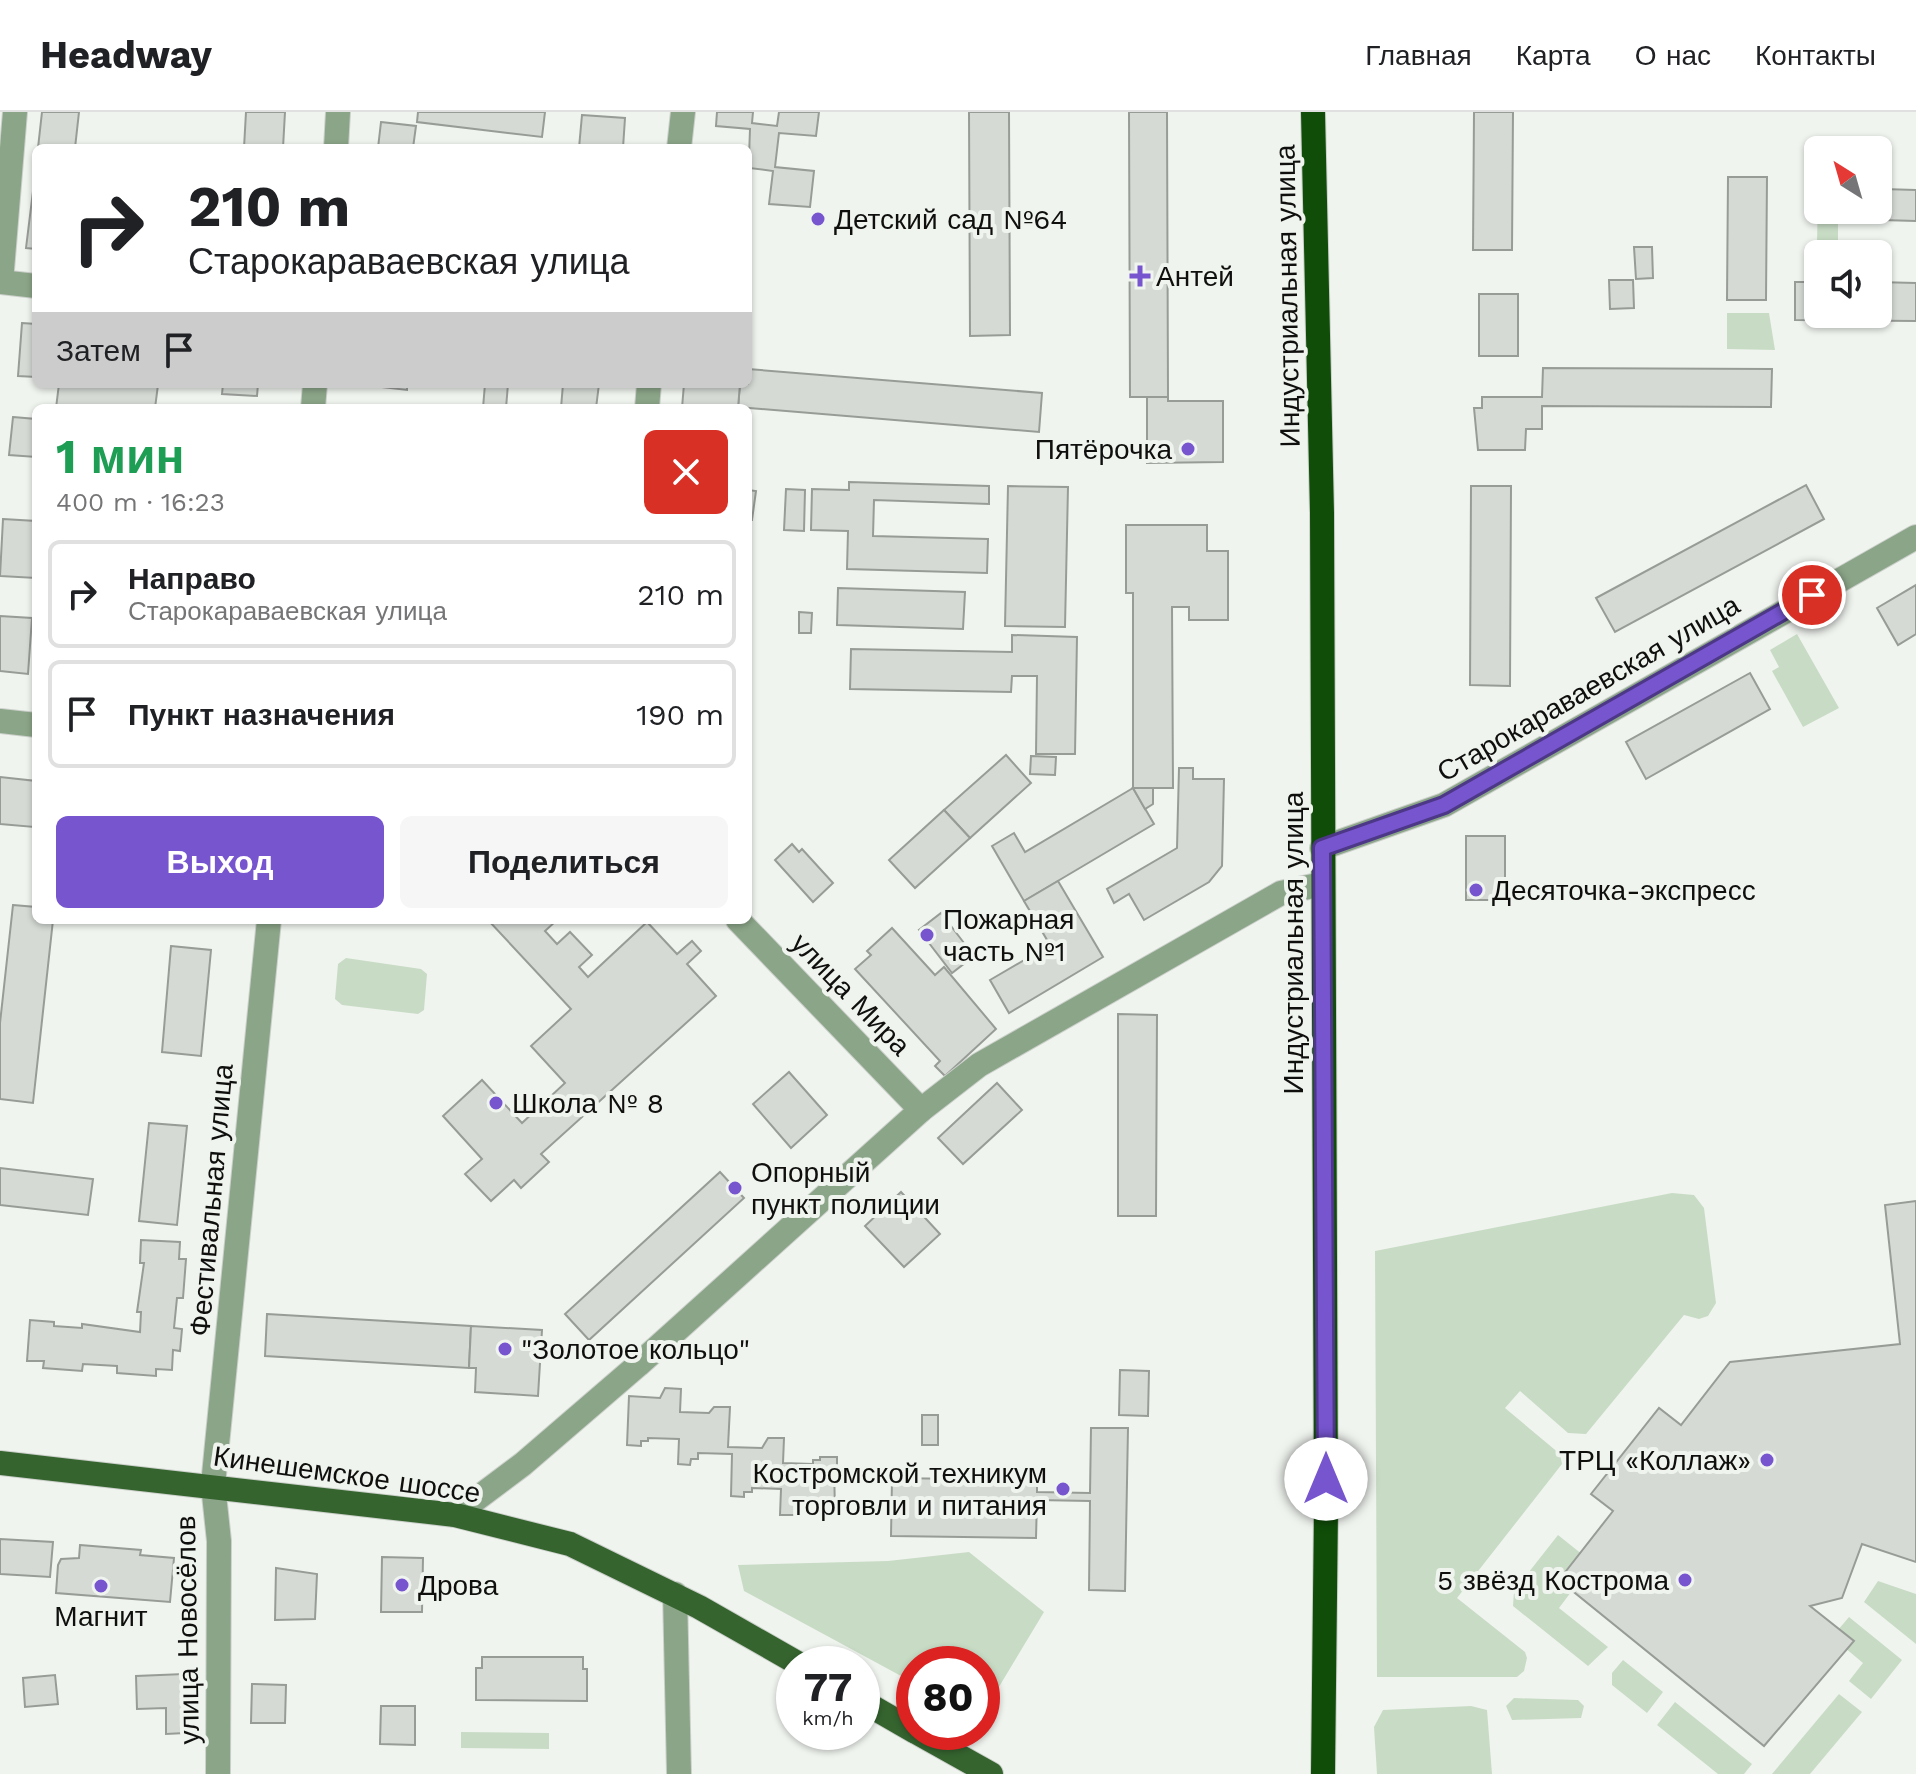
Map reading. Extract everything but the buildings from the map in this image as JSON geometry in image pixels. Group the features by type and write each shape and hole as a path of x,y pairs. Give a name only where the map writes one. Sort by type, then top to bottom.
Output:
{"highway":[{"name":"Индустриальная улица","path":"1313,112 1322,513 1326,1493 1323,1774"}],"main road":[{"name":"Кинешемское шоссе","path":"0,1463 455,1515 570,1544 675,1594 776,1651"},
{"path":"949,1750 991,1774"}],"street":[{"path":"15,112 1,282 32,286"},
{"path":"336,144 338,112"},
{"path":"679,144 683,112"},
{"name":"Старокараваевская улица","path":"1322,848 1444,805 1916,537"},
{"path":"0,721 32,725"},
{"path":"455,1515 523,1464 605,1394 921,1110 979,1065 1269,900 1300,886 1322,884"},
{"name":"Фестивальная улица","path":"213,1485 269,924"},
{"name":"улица Мира","path":"742,924 921,1110"},
{"name":"улица Новосёлов","path":"213,1485 219,1541 218,1774"},
{"path":"675,1594 679,1774"}],"green space":[{"path":"1817,224 1838,224 1838,240 1817,240"},
{"path":"1727,313 1769,313 1775,350 1727,349"},
{"path":"1797,634 1839,708 1803,727 1772,671 1779,667 1770,650"},
{"path":"346,958 421,969 427,974 424,1010 418,1014 342,1005 335,999 338,964"},
{"path":"1672,1193 1694,1195 1704,1208 1716,1303 1708,1316 1699,1319 1684,1315 1586,1434 1568,1433 1520,1391 1505,1408 1560,1454 1562,1464 1457,1598 1525,1652 1524,1671 1517,1677 1377,1677 1375,1251"},
{"path":"1558,1535 1593,1563 1559,1608 1608,1647 1588,1666 1513,1606 1514,1591"},
{"path":"969,1552 1044,1612 1000,1685 1000,1646 896,1646 896,1673 880,1665 880,1646 846,1646 744,1591 738,1565 888,1561"},
{"path":"1878,1581 1916,1594 1916,1644 1864,1602"},
{"path":"1849,1617 1902,1660 1871,1699 1849,1681 1863,1663 1832,1637"},
{"path":"1623,1660 1663,1692 1647,1713 1612,1685 1612,1673"},
{"path":"1839,1694 1862,1712 1810,1774 1772,1774"},
{"path":"1514,1698 1578,1700 1584,1706 1581,1718 1512,1720 1506,1706"},
{"path":"1675,1702 1752,1764 1744,1774 1718,1774 1657,1725"},
{"path":"1471,1706 1487,1710 1492,1774 1377,1774 1374,1727 1383,1710"},
{"path":"461,1732 549,1733 549,1749 461,1748"}],"place":[{"name":"Детский сад №64","path":"818,219"},
{"name":"Антей","path":"1140,276"},
{"name":"Пятёрочка","path":"1188,449"},
{"name":"Десяточка-экспресс","path":"1476,890"},
{"name":"Пожарная часть №1","path":"927,935"},
{"name":"Школа № 8","path":"496,1103"},
{"name":"Опорный пункт полиции","path":"735,1188"},
{"name":"\"Золотое кольцо\"","path":"505,1349"},
{"name":"ТРЦ «Коллаж»","path":"1767,1460"},
{"name":"Костромской техникум торговли и питания","path":"1063,1489"},
{"name":"5 звёзд Кострома","path":"1685,1580"},
{"name":"Дрова","path":"402,1585"},
{"name":"Магнит","path":"101,1586"}],"route":[{"path":"1326,1479 1322,848 1393,826 1444,805 1812,595"}]}
